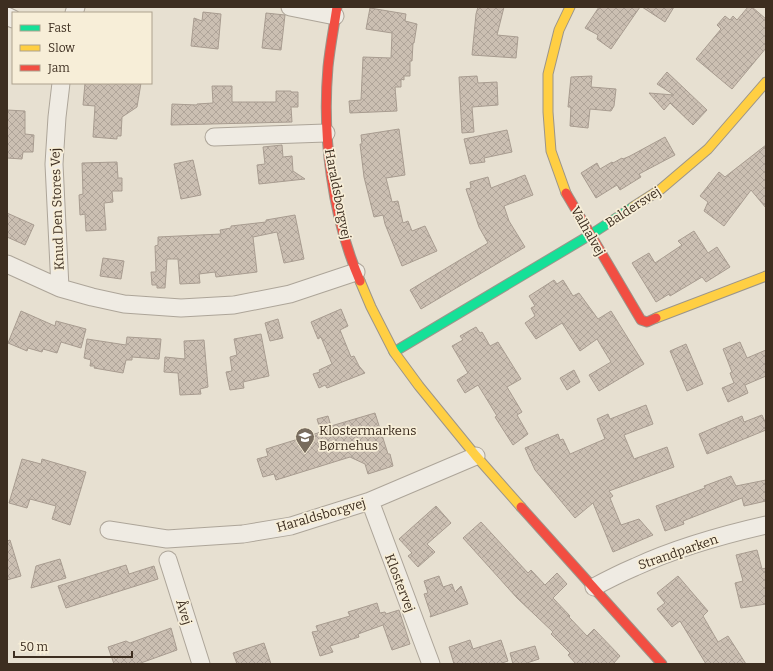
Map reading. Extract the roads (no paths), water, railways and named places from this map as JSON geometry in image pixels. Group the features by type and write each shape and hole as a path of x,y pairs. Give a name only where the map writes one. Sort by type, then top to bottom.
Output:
{"street":[{"name":"Haraldsborgvej","path":"290,7 336,12 328,66 326,133 335,197 344,234 356,272 371,307 394,352 419,386 476,456 662,664"},
{"name":"Valhalvej","path":"570,7 559,30 548,74 548,112 551,151 564,189 642,320 648,322 766,276"},
{"name":"Baldersvej","path":"394,352 590,235 661,189 708,149 766,82"},
{"name":"Knud Den Stores Vej","path":"60,288 54,164 61,84"},
{"name":"Haraldsborgvej","path":"214,137 326,133"},
{"path":"7,264 60,288 124,304 181,308 234,304 290,294 356,272"},
{"name":"Haraldsborgvej","path":"109,530 168,539 243,534 291,526 370,501 476,456"},
{"name":"Klostervej","path":"370,501 431,664"},
{"name":"Strandparken","path":"594,587 635,567 674,551 744,530 766,526"},
{"name":"Åvej","path":"168,560 201,664"}],"place":[{"name":"Klostermarkens Børnehus","path":"305,454"}]}
